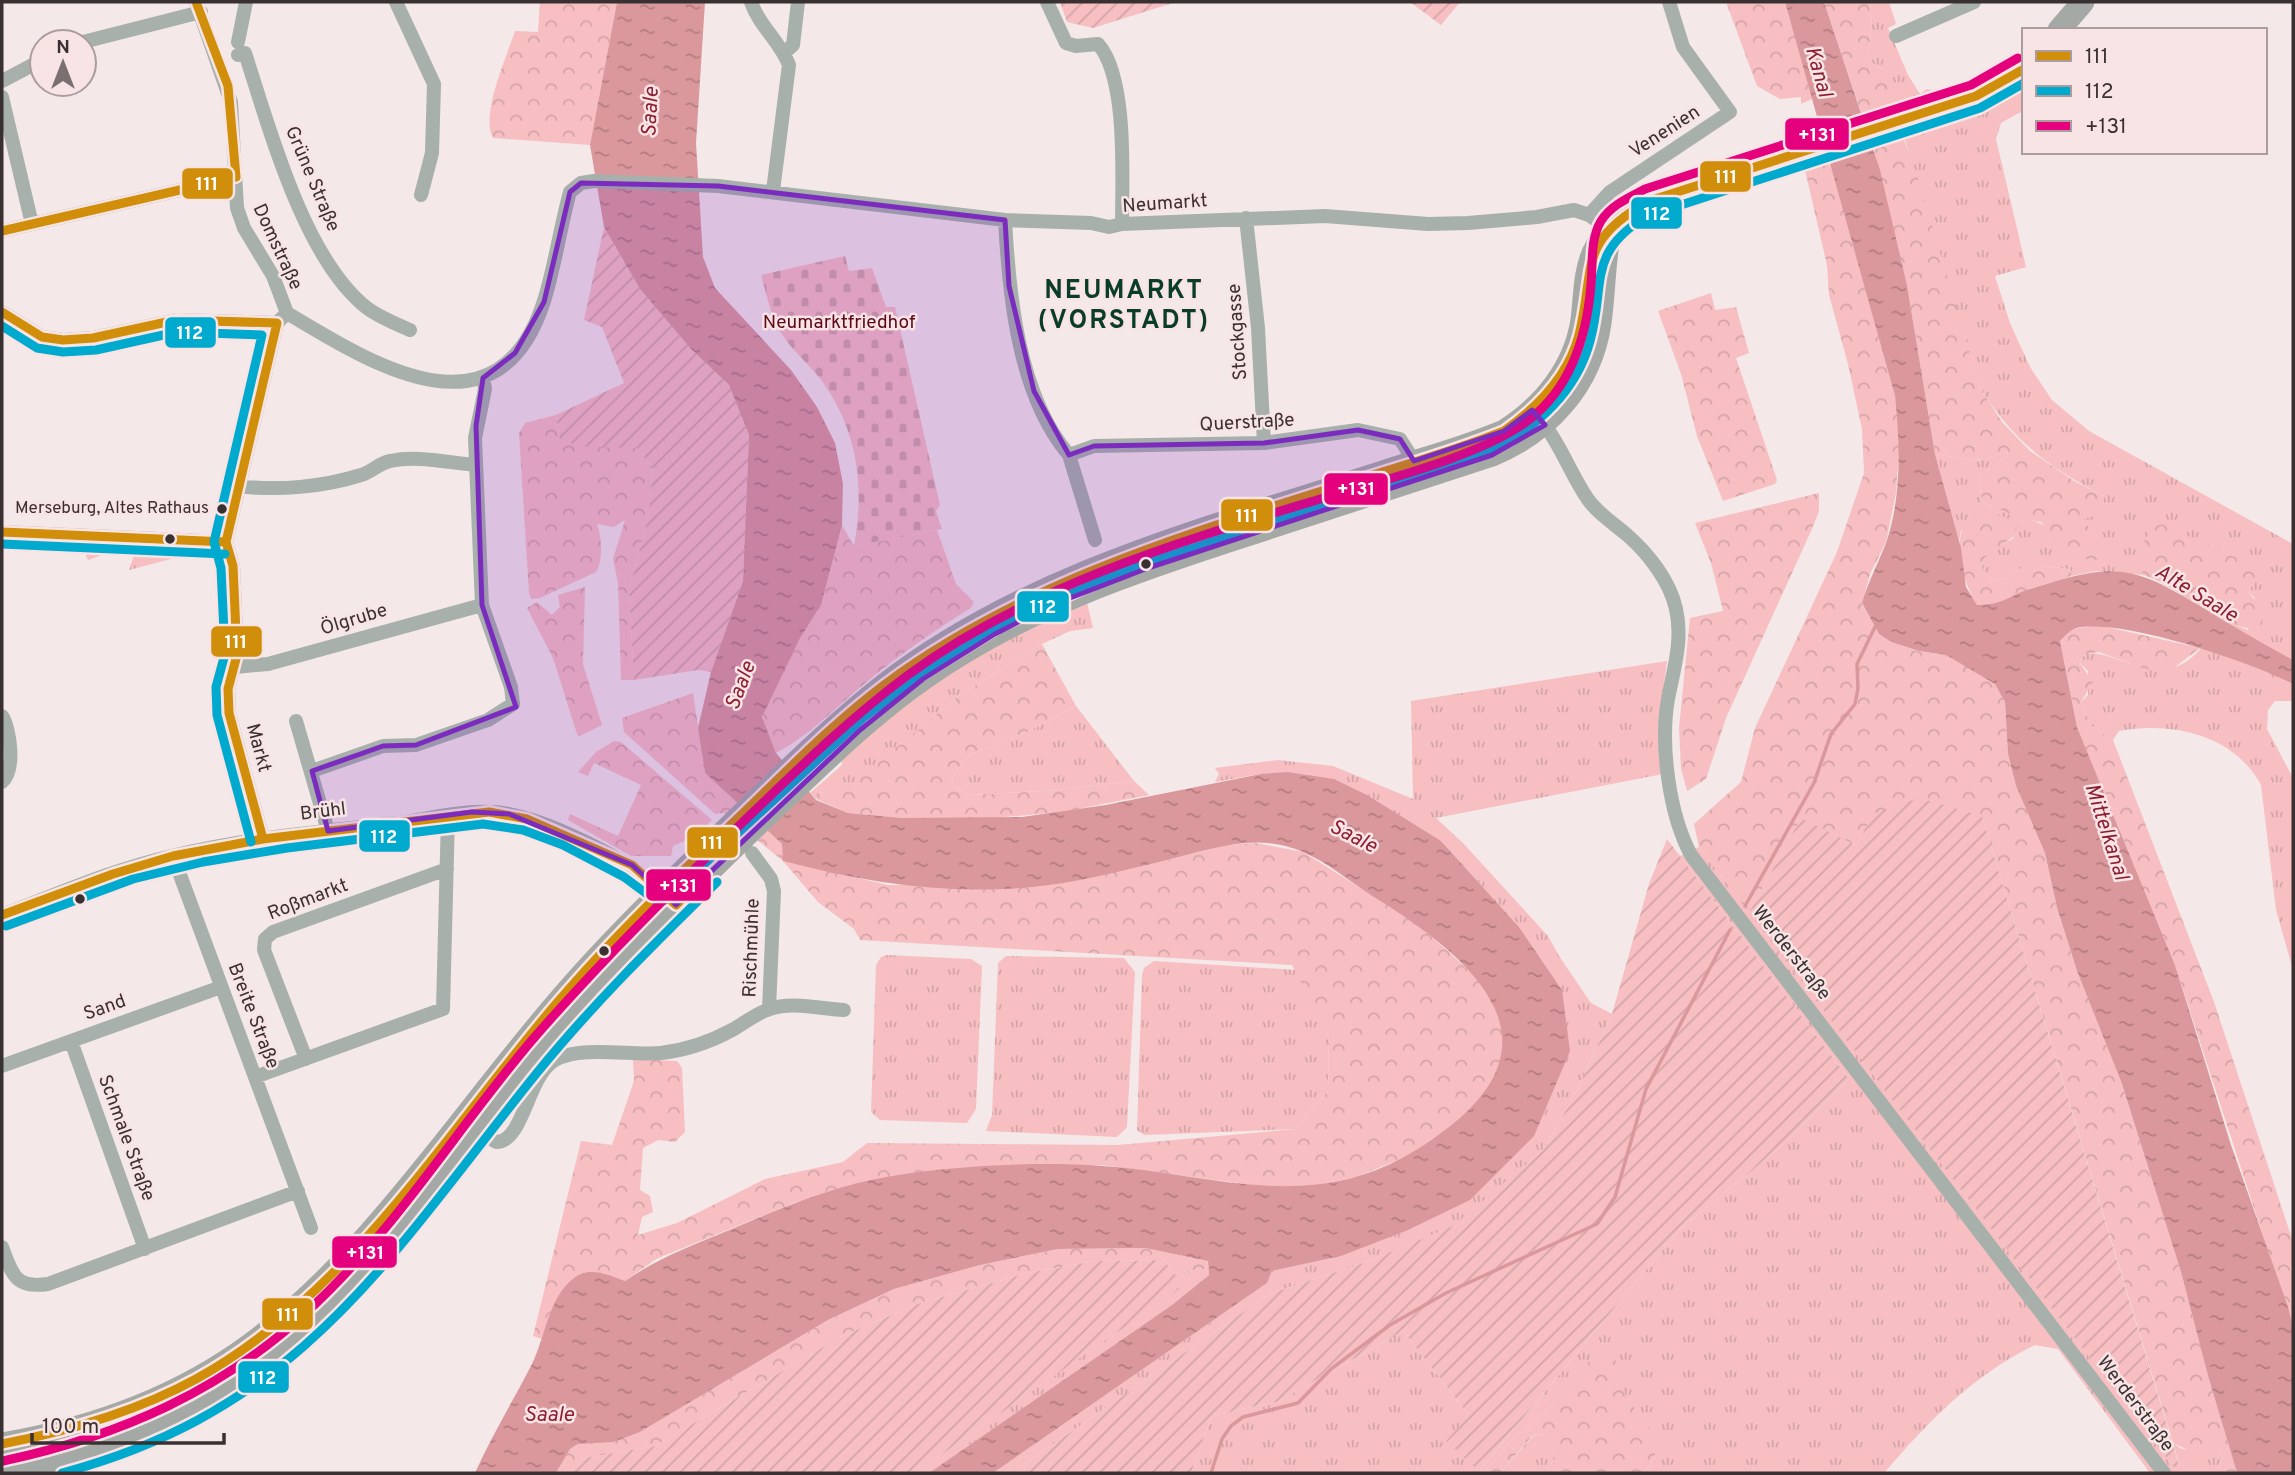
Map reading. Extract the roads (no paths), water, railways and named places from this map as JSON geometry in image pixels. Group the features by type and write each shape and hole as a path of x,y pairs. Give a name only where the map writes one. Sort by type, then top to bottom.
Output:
{"main road":[{"path":"2061,28 2083,2"},
{"path":"819,755 923,679 995,634 1052,605 1185,555 1492,455 1518,443 1539,417 1577,387 1595,346 1610,230 1621,218 1649,201 1992,90 2022,70"},
{"path":"2,1444 75,1429 148,1403 248,1347 278,1323 346,1259 550,1010 819,755 882,687 920,659 1025,597 1151,547 1504,431 1539,417"},
{"path":"6,1473 92,1453 160,1426 213,1399 291,1343 357,1279 476,1129 668,897"}],"street":[{"path":"218,61 238,47 246,2"},
{"path":"751,2 756,16 784,52 789,65 789,82 773,191"},
{"path":"784,52 793,45 798,2"},
{"path":"1047,2 1066,43 1076,46 1098,44 1111,68 1120,112 1122,224"},
{"name":"Venenien","path":"1589,215 1610,192 1730,112 1683,47 1669,2"},
{"path":"1896,36 1974,2"},
{"path":"98,37 199,7"},
{"name":"Domstraße","path":"199,7 231,102 235,195 244,228 272,276 282,318"},
{"path":"398,7 428,64 434,84 432,153 421,195"},
{"name":"Grüne Straße","path":"238,47 245,53 292,187 329,261 342,282 367,308 410,330"},
{"path":"2,81 28,67"},
{"path":"2,97 32,224"},
{"path":"2,231 236,177"},
{"name":"Neumarkt","path":"483,378 503,366 529,333 544,302 570,192 587,182 718,186 1005,220 1091,223 1109,227 1122,224 1337,215 1428,224 1537,217 1574,210 1589,215"},
{"path":"1589,215 1610,230"},
{"name":"Stockgasse","path":"1246,219 1258,328 1264,443"},
{"path":"1005,220 1009,286 1034,391 1060,444 1069,455 1094,540"},
{"path":"2,312 41,337 63,340 93,338 176,320 282,318 412,378 440,381 483,378 485,389 475,438 482,605 514,697 508,710 408,746 383,746 312,771"},
{"path":"2,532 226,542 282,318"},
{"name":"Werderstraße","path":"1539,417 1587,498 1643,551 1667,586 1676,606 1678,653 1665,725 1667,760 1678,827 1686,846 2164,1473"},
{"name":"Querstraße","path":"1069,455 1094,446 1264,443 1358,430 1400,439 1414,461"},
{"path":"238,486 285,488 333,481 362,475 391,461 429,460 476,465"},
{"name":"Markt","path":"226,542 233,566 237,655 228,690 229,713 263,839"},
{"name":"Ölgrube","path":"235,667 268,664 482,605"},
{"path":"2,782 8,776 10,767 3,715"},
{"path":"296,721 328,831"},
{"name":"Brühl","path":"2,915 113,874 173,856 263,839 489,812 527,819 632,865 668,897"},
{"path":"255,1077 443,1009 448,816"},
{"name":"Rischmühle","path":"752,853 771,879 774,891 769,1009"},
{"name":"Breite Straße","path":"173,856 311,1228"},
{"name":"Roßmarkt","path":"306,1059 264,950 265,939 273,932 447,869"},
{"name":"Sand","path":"2,1066 221,986"},
{"name":"Rischmühle","path":"476,1129 496,1142 507,1139 515,1131 535,1080 548,1065 563,1056 662,1053 692,1047 769,1009 797,1007 844,1010"},
{"name":"Schmale Straße","path":"71,1041 145,1249"},
{"path":"2,1247 11,1273 26,1285 36,1286 145,1249 298,1191"}],"water":[{"name":"Saale","path":"617,2 705,2 696,143 703,257 715,288 791,370 817,407 835,443 843,484 842,525 821,605 799,640 762,717 776,753 816,800 848,813 903,818 1022,817 1106,805 1261,774 1287,772 1334,779 1367,795 1441,841 1519,927 1562,990 1570,1051 1534,1136 1470,1200 1408,1230 1341,1256 1272,1271 1267,1283 993,1473 929,1473 1172,1305 1209,1275 1208,1261 1145,1248 1058,1249 980,1265 894,1289 828,1320 640,1432 613,1442 578,1444 570,1449 556,1473 475,1473 537,1354 553,1306 566,1286 580,1274 593,1272 625,1281 674,1253 798,1202 871,1180 926,1171 1047,1164 1103,1166 1228,1182 1290,1186 1352,1178 1382,1168 1409,1154 1460,1118 1490,1084 1502,1051 1499,1020 1485,991 1462,963 1433,938 1329,866 1286,846 1268,843 1233,844 1049,885 981,890 882,882 783,861 782,844 705,773 698,728 711,672 743,581 749,435 729,385 691,349 640,289 604,227 590,145"},
{"path":"1785,2 1824,2 1880,170 1907,285 1935,454 1961,548 1966,587 1977,605 2002,601 2078,575 2102,572 2131,574 2159,583 2293,660 2293,684 2218,654 2124,629 2076,628 2060,641 2077,727 2175,965 2231,1145 2288,1307 2293,1328 2293,1473 2237,1473 2181,1272 2122,1084 2077,971 2057,908 2045,853 2016,786 2008,754 2005,702 1995,684 1946,655 1919,651 1891,642 1879,634 1862,603 1886,543 1895,507 1899,451 1895,396"}],"waterway":[{"path":"1745,906 1814,783 1831,734 1855,704 1858,688 1857,664 1875,627"},
{"path":"1211,1473 1222,1439 1231,1426 1243,1417 1298,1403 1331,1369 1390,1325 1446,1293 1597,1224 1615,1197 1646,1089 1730,930"}],"place":[{"name":"Merseburg, Altes Rathaus","path":"222,509"}],"district":[{"name":"NEUMARKT (VORSTADT)","path":"1124,306"}],"water label":[{"name":"Kanal","path":"1818,72"},
{"name":"Alte Saale","path":"2196,594"},
{"name":"Mittelkanal","path":"2106,832"}],"park label":[{"name":"Neumarktfriedhof","path":"839,323"}]}
